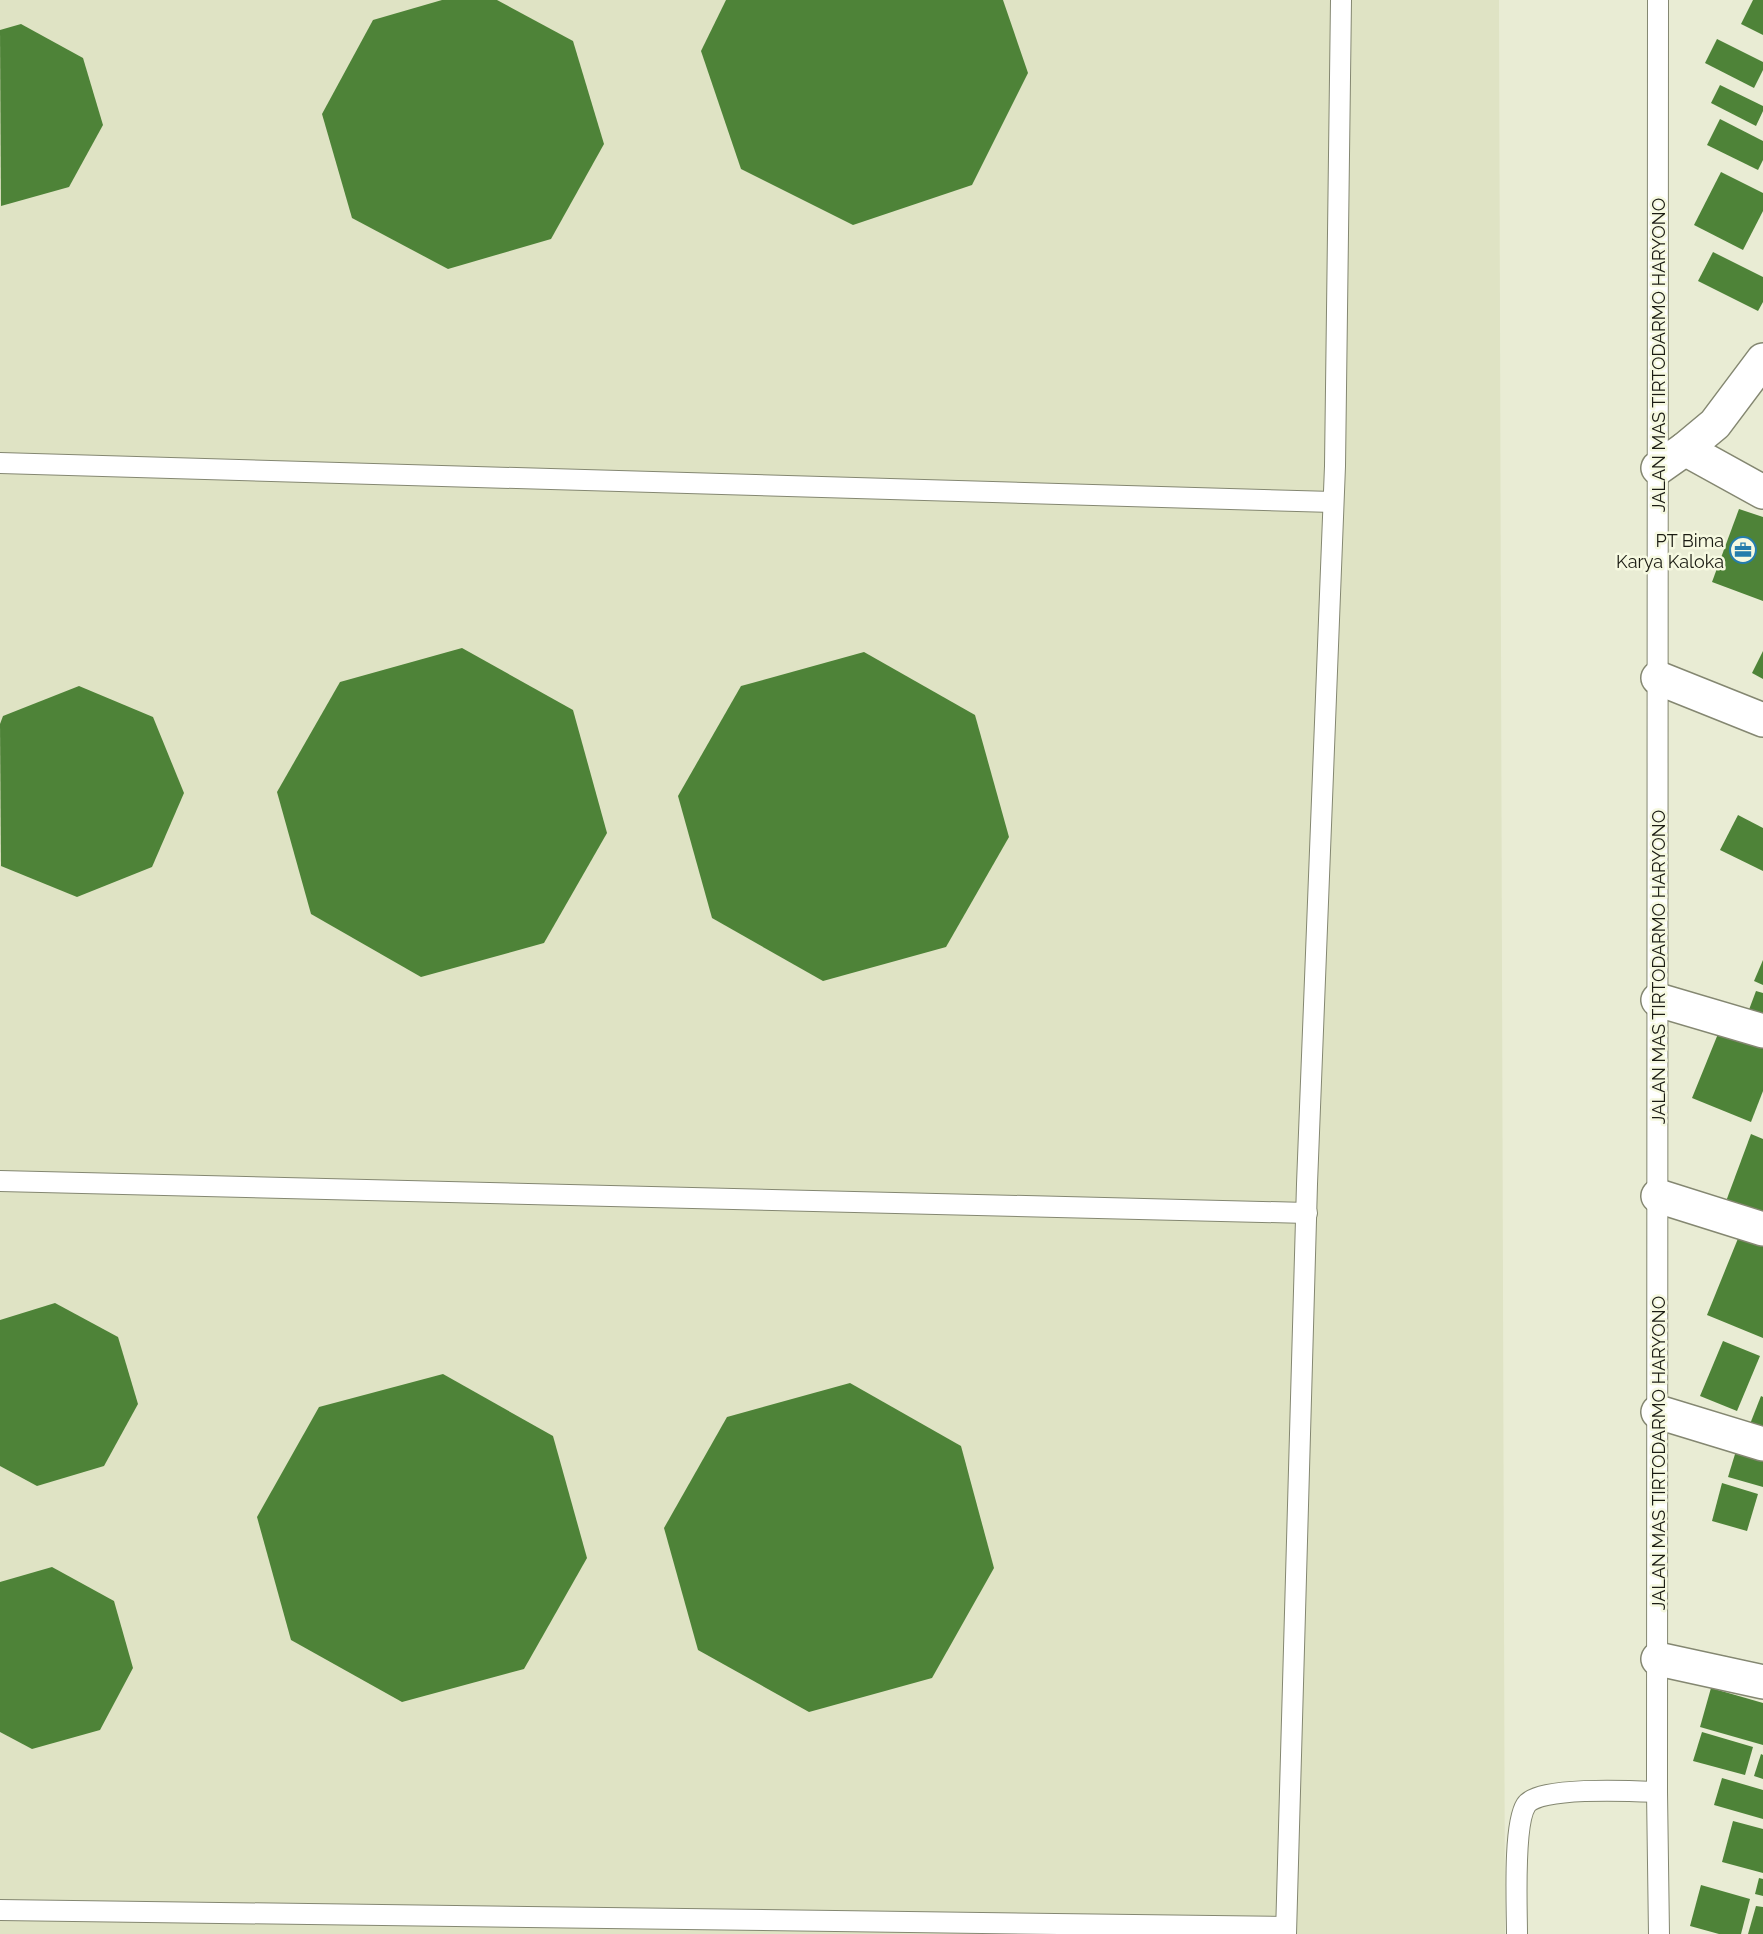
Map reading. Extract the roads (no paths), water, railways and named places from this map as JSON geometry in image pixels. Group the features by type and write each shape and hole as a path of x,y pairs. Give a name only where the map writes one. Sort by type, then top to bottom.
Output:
{"street":[{"path":"1658,468 1715,424 1763,360"},
{"path":"1685,449 1763,492"},
{"path":"1658,678 1763,720"},
{"path":"1658,1000 1763,1031"},
{"path":"1658,1196 1763,1229"},
{"path":"1658,1412 1763,1444"},
{"path":"1658,1659 1763,1682"}],"lane":[{"path":"0,1910 1286,1930 1307,1213 1333,502 1341,0"},
{"name":"JALAN MAS TIRTODARMO HARYONO","path":"1658,0 1657,1792 1659,1934"},
{"path":"0,463 1333,502"},
{"path":"0,1181 1307,1213"},
{"path":"1517,1934 1518,1828 1526,1804 1541,1795 1617,1790 1657,1792"}],"place":[{"name":"PT Bima Karya Kaloka","path":"1743,550"}]}
